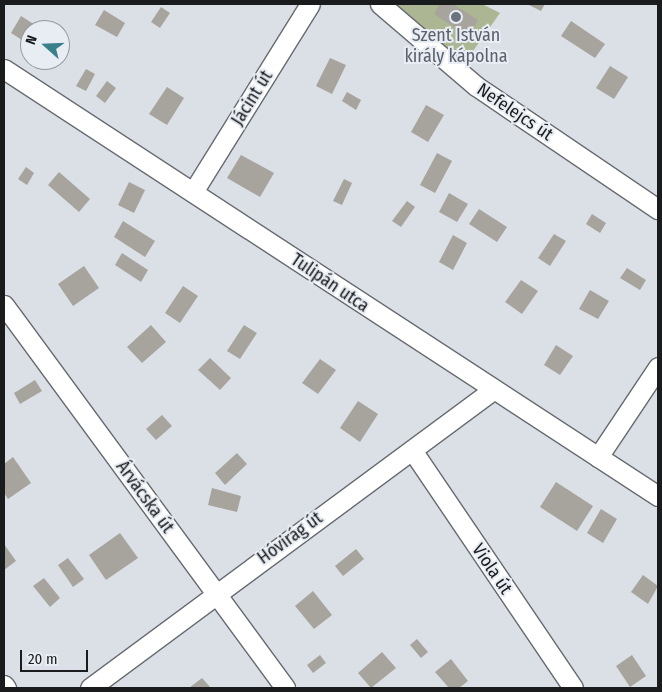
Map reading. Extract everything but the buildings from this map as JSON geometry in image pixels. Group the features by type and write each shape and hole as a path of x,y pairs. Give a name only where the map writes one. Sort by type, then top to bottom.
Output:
{"street":[{"name":"Jácint út","path":"193,192 310,4"},
{"name":"Nefelejcs út","path":"380,4 476,86 658,209"},
{"name":"Tulipán utca","path":"4,69 492,391 658,496"},
{"name":"Árvácska út","path":"4,305 285,688"},
{"path":"598,457 658,367"},
{"name":"Hóvirág út","path":"90,688 215,592 492,391"},
{"name":"Viola út","path":"412,450 573,688"}],"green space":[{"path":"387,4 482,4 500,13 463,65"}],"place":[{"name":"Szent István király kápolna","path":"456,17"}]}
